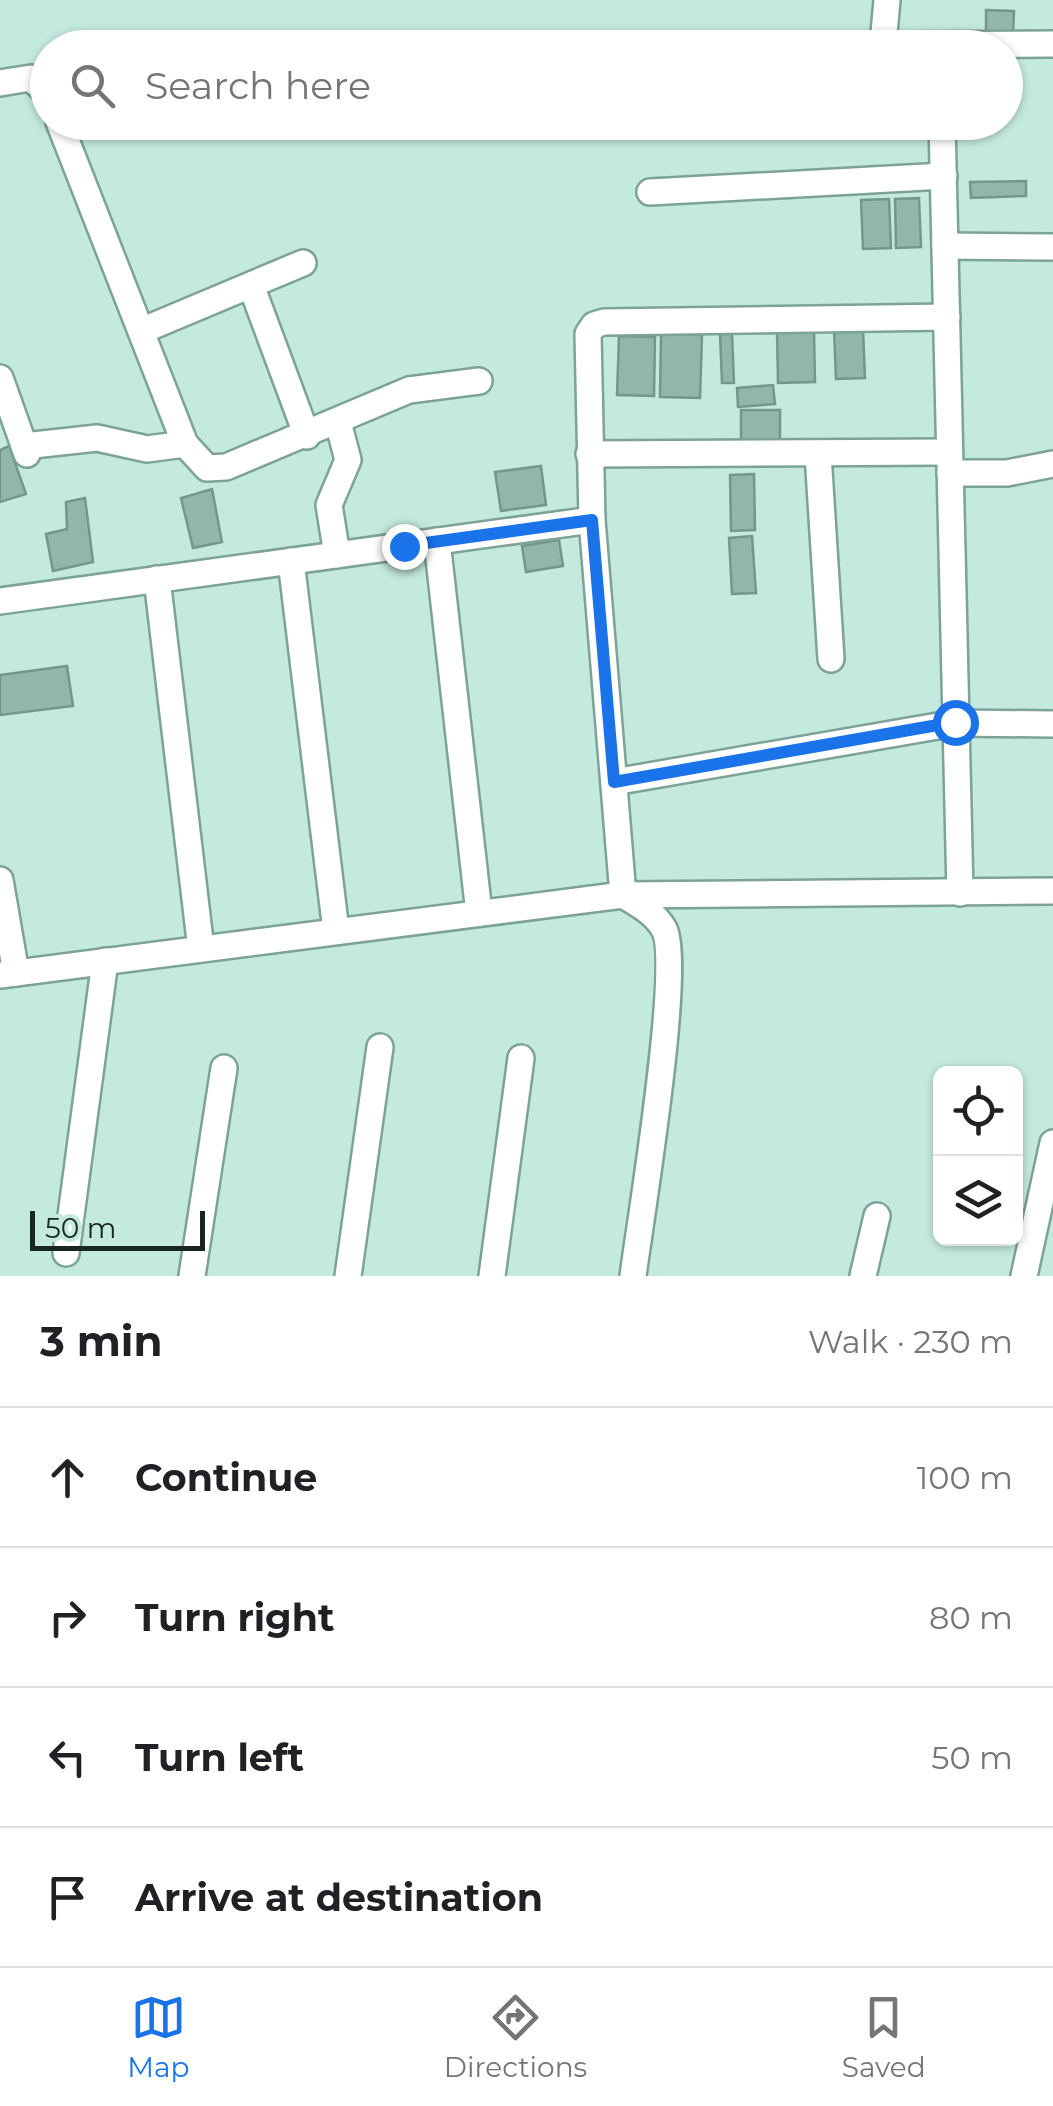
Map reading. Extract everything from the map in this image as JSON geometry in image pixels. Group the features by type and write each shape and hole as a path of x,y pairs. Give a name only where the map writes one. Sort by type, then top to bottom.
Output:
{"street":[{"path":"885,30 888,0"},
{"path":"1023,45 1053,44"},
{"path":"0,82 30,78"},
{"path":"67,140 185,444 208,468 226,467 306,436 409,390 478,381"},
{"path":"943,140 960,894"},
{"path":"650,192 944,176"},
{"path":"945,246 1053,247"},
{"path":"141,331 303,263"},
{"path":"251,285 306,436"},
{"path":"623,895 592,520 588,334 604,322 946,317"},
{"path":"0,378 26,450 97,438 147,449 185,444"},
{"path":"337,555 328,505 348,460 338,422"},
{"path":"589,454 818,454 950,462 1007,473 1053,464"},
{"path":"818,454 831,659"},
{"path":"0,601 592,520"},
{"path":"437,541 479,912"},
{"path":"291,561 336,932"},
{"path":"157,580 200,949"},
{"path":"614,782 955,722 1053,724"},
{"path":"0,880 8,974 623,895 1053,891"},
{"path":"623,895 647,909 665,931 669,958 660,1079 633,1276"},
{"path":"66,1253 105,961"},
{"path":"348,1276 380,1046"},
{"path":"492,1276 522,1058"},
{"path":"192,1276 224,1068"},
{"path":"1024,1276 1053,1142"},
{"path":"863,1276 877,1216"}],"building":[{"path":"986,10 1014,11 1013,30 986,30"},
{"path":"1026,181 1026,196 971,198 970,182"},
{"path":"919,198 921,247 896,248 895,199"},
{"path":"889,199 891,248 863,249 861,200"},
{"path":"863,329 865,378 836,379 834,330"},
{"path":"814,331 815,382 778,383 777,332"},
{"path":"661,334 702,335 700,398 660,397"},
{"path":"720,334 732,334 734,383 722,383"},
{"path":"619,336 655,337 654,396 617,395"},
{"path":"773,385 775,404 738,407 737,388"},
{"path":"741,410 780,410 780,440 741,440"},
{"path":"9,446 26,494 0,502 0,450"},
{"path":"541,466 546,505 501,511 495,472"},
{"path":"754,474 755,530 731,531 730,475"},
{"path":"212,489 222,542 193,548 181,498"},
{"path":"85,498 93,562 53,571 46,534 67,529 66,502"},
{"path":"752,536 756,593 732,594 729,538"},
{"path":"559,540 563,566 526,572 522,546"},
{"path":"67,666 73,706 0,715 0,675"}],"route":[{"path":"404,546 592,520 614,782 955,722"}]}
